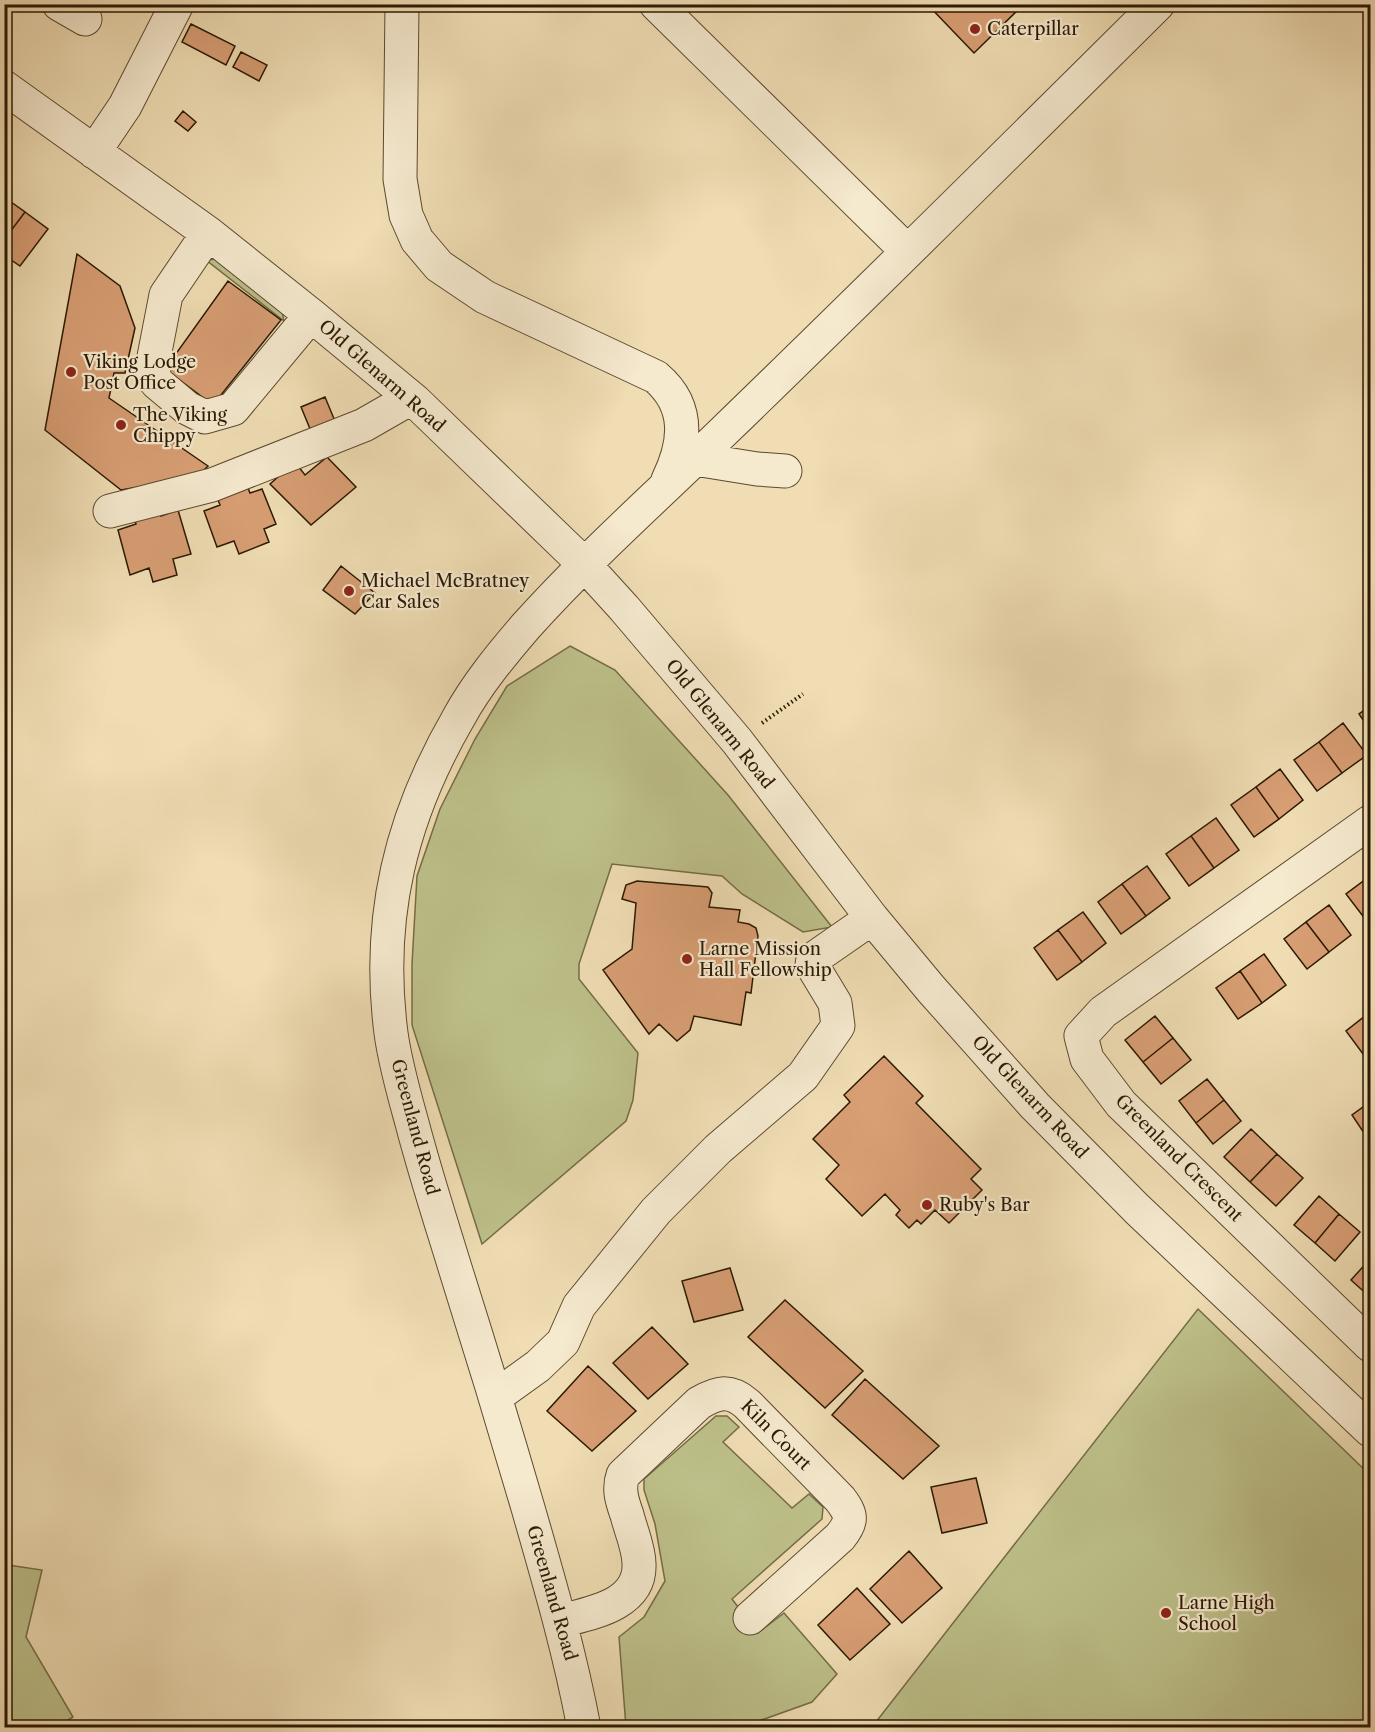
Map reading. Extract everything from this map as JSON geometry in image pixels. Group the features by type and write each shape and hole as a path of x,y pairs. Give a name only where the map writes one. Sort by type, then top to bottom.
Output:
{"street":[{"path":"94,152 125,106 177,4"},
{"path":"402,4 400,179 406,214 417,240 439,266 485,297 656,377 665,385 674,398 683,436 681,448 663,490"},
{"path":"656,4 907,251"},
{"name":"Greenland Road","path":"584,1728 574,1671 561,1621 495,1396 422,1163 401,1084 391,1034 387,973 388,917 397,869 412,813 435,760 472,695 507,648 584,564 695,459 1158,4"},
{"name":"Old Glenarm Road","path":"4,87 208,233 311,315 411,398 584,564 653,641 737,741 872,918 1035,1106 1137,1209 1371,1430"},
{"path":"208,233 166,295 152,367 156,382 187,408 206,417 233,409 311,315"},
{"path":"110,511 212,485 364,425 411,398"},
{"path":"695,459 757,470 785,471"},
{"name":"Greenland Crescent","path":"1371,822 1103,1012 1081,1036 1087,1059 1121,1104 1371,1345"},
{"path":"495,1396 538,1366 563,1342 579,1306 656,1211 718,1149 803,1076 838,1026 835,1003 812,965 813,959 872,918"},
{"name":"Kiln Court","path":"561,1621 600,1610 622,1599 632,1590 637,1580 639,1561 621,1496 620,1482 623,1475 699,1403 715,1395 725,1394 735,1395 747,1404 840,1499 850,1517 849,1526 840,1537 750,1618"}],"path":[{"path":"737,741 803,694"}],"green space":[{"path":"217,259 282,311 284,321 206,260"},
{"path":"570,646 615,670 728,795 832,927 803,932 742,894 722,876 612,864 579,964 579,979 638,1053 633,1100 626,1121 482,1244 412,1025 412,964 417,876 440,809 475,739 507,686"},
{"name":"Larne High School","path":"1198,1309 1370,1475 1370,1727 872,1727"},
{"path":"716,1416 727,1416 739,1427 723,1442 792,1508 809,1494 823,1507 822,1519 732,1599 758,1633 784,1613 837,1674 812,1702 756,1722 751,1727 626,1727 619,1637 644,1617 665,1581 655,1524 644,1490 644,1479"},
{"path":"8,1565 42,1570 26,1637 73,1717 56,1727 5,1727 4,1567"}],"building":[{"name":"Caterpillar","path":"927,4 1024,4 974,53"},
{"path":"191,24 235,46 226,65 182,42"},
{"path":"241,52 267,65 259,81 233,67"},
{"path":"183,111 196,122 188,131 175,121"},
{"path":"4,197 25,212 4,240"},
{"path":"25,212 48,229 20,266 4,255 4,240"},
{"path":"77,254 120,286 135,328 125,373 114,373 109,398 208,466 197,477 121,490 45,430"},
{"path":"228,281 281,320 213,405 165,369"},
{"path":"325,397 337,426 313,436 301,407"},
{"path":"327,457 356,487 311,525 270,484 295,462 305,475"},
{"path":"248,488 250,493 262,489 276,524 264,529 269,542 239,554 234,541 217,547 204,511 220,505 218,500"},
{"path":"159,509 161,516 178,510 191,554 173,559 177,575 153,582 149,568 130,575 118,530 136,524 134,517"},
{"name":"Michael McBratney Car Sales","path":"341,566 375,593 355,614 323,590"},
{"path":"1370,706 1370,730 1359,714"},
{"path":"1343,723 1367,755 1342,773 1319,742"},
{"path":"1319,742 1342,773 1317,791 1294,760"},
{"path":"1280,769 1303,800 1279,819 1256,787"},
{"path":"1256,787 1279,819 1254,837 1231,805"},
{"path":"1216,818 1239,850 1214,868 1191,836"},
{"path":"1191,836 1214,868 1189,886 1166,854"},
{"path":"1147,866 1170,898 1146,916 1122,884"},
{"path":"1370,876 1370,922 1369,924 1346,894"},
{"name":"Larne Mission Hall Fellowship","path":"637,881 708,887 712,893 709,907 740,910 738,922 756,928 758,936 751,993 746,992 741,1025 694,1016 690,1030 677,1041 659,1024 649,1034 603,970 632,949 636,903 622,899 626,885"},
{"path":"1122,884 1146,916 1121,934 1098,902"},
{"path":"1329,905 1351,935 1329,952 1306,922"},
{"path":"1083,912 1106,943 1082,962 1058,930"},
{"path":"1306,922 1329,952 1307,969 1284,939"},
{"path":"1058,930 1082,962 1057,980 1034,948"},
{"path":"1264,954 1286,985 1262,1003 1240,971"},
{"path":"1240,971 1262,1003 1238,1019 1216,988"},
{"path":"1370,1012 1370,1055 1366,1058 1346,1031"},
{"path":"1155,1016 1173,1038 1143,1062 1125,1040"},
{"path":"1173,1038 1191,1060 1161,1084 1143,1062"},
{"path":"884,1056 923,1096 916,1103 981,1169 971,1179 982,1190 949,1223 935,1210 921,1224 917,1220 909,1228 896,1215 900,1210 885,1194 862,1216 826,1179 839,1165 813,1139 850,1102 844,1095"},
{"path":"1207,1079 1224,1100 1196,1123 1179,1101"},
{"path":"1224,1100 1241,1121 1213,1144 1196,1123"},
{"path":"1370,1102 1370,1137 1368,1139 1352,1115"},
{"path":"1251,1129 1277,1154 1250,1182 1224,1157"},
{"path":"1277,1154 1303,1178 1276,1206 1250,1182"},
{"path":"1319,1196 1339,1214 1315,1243 1294,1225"},
{"path":"1339,1214 1360,1232 1335,1261 1315,1243"},
{"path":"1370,1259 1370,1297 1351,1280"},
{"path":"730,1268 743,1310 694,1322 682,1281"},
{"path":"785,1300 863,1371 825,1408 748,1337"},
{"path":"652,1327 688,1364 648,1399 613,1363"},
{"path":"588,1366 636,1411 592,1451 547,1411"},
{"path":"865,1379 939,1446 903,1479 832,1415"},
{"path":"976,1478 987,1523 942,1533 931,1487"},
{"path":"909,1551 942,1588 902,1623 870,1589"},
{"path":"857,1588 890,1624 850,1660 818,1625"}],"place":[{"name":"Caterpillar","path":"975,29"},
{"name":"Viking Lodge Post Office","path":"71,372"},
{"name":"The Viking Chippy","path":"121,425"},
{"name":"Michael McBratney Car Sales","path":"349,591"},
{"name":"Larne Mission Hall Fellowship","path":"687,959"},
{"name":"Ruby's Bar","path":"927,1205"},
{"name":"Larne High School","path":"1166,1613"}]}
